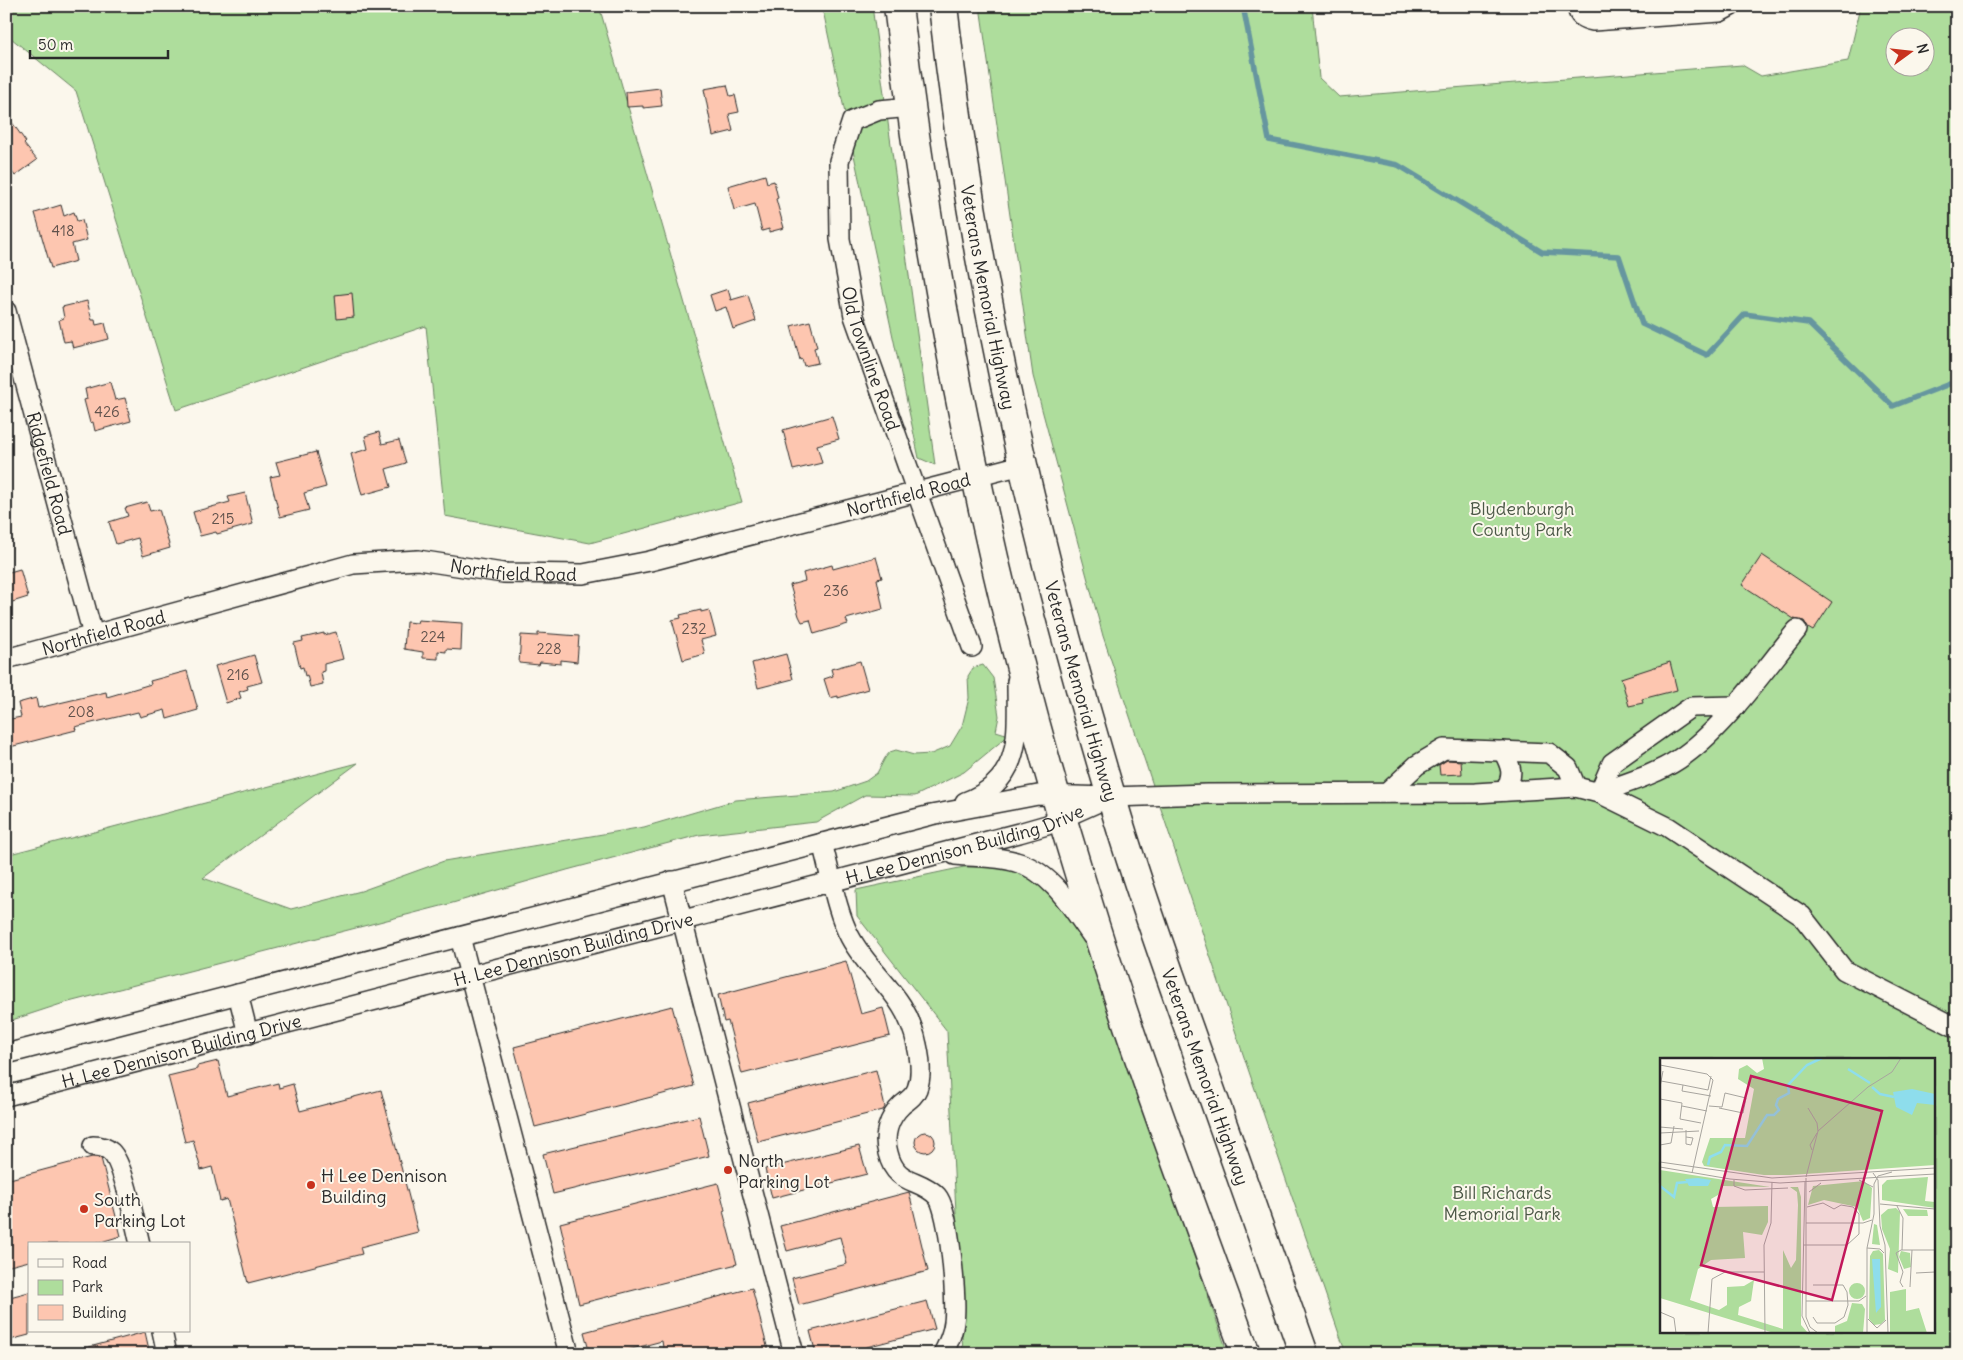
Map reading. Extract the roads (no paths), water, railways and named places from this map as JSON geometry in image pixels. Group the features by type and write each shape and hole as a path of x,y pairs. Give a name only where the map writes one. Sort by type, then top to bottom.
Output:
{"highway":[{"path":"898,6 911,106 954,373 975,477 1016,650 1059,806 1103,951 1147,1080 1246,1354"},
{"name":"Veterans Memorial Highway","path":"943,6 953,93 997,352 1022,465 1077,680 1111,796 1159,945 1304,1354"}],"street":[{"path":"1577,6 1577,12 1583,19 1593,22 1720,12 1731,6"},
{"name":"Old Townline Road","path":"911,106 879,110 852,121 839,161 840,239 854,316 972,647"},
{"name":"Ridgefield Road","path":"6,310 93,635"},
{"name":"Northfield Road","path":"6,659 353,564 418,560 503,573 583,574 650,561 1022,465"},
{"path":"1598,793 1647,776 1680,759 1710,733 1736,706 1797,630"},
{"path":"932,815 981,796 994,787 1007,771 1016,743 1016,650"},
{"path":"1598,793 1612,762 1691,707 1736,706"},
{"path":"1387,793 1417,765 1444,749 1549,753 1568,768 1576,786"},
{"path":"1503,751 1510,764 1512,778 1505,791"},
{"path":"1111,796 1505,791 1576,786 1598,793 1668,827 1802,916 1844,970 1957,1028"},
{"name":"H. Lee Dennison Building Drive","path":"6,1054 932,815 1024,796 1059,806 1111,796"},
{"name":"H. Lee Dennison Building Drive","path":"6,1096 1031,830 1059,806"},
{"path":"822,843 841,915 849,935 861,955 904,1008 917,1044 920,1071 917,1090 912,1098 897,1110 892,1117 886,1134 886,1143 893,1167 904,1178 926,1187 938,1197 945,1214 955,1309 951,1336 943,1354"},
{"path":"941,854 1004,859 1025,865 1034,870 1059,890 1103,951"},
{"path":"672,881 794,1354"},
{"path":"460,937 570,1354"},
{"path":"238,994 248,1034"},
{"path":"93,1146 105,1148 111,1152 119,1164 139,1242"},
{"path":"1232,1316 1234,1354"},
{"path":"162,1332 167,1354"}],"waterway":[{"path":"1243,6 1269,140 1398,165 1542,252 1619,256 1642,324 1707,355 1745,314 1808,323 1893,406 1957,381"}],"place":[{"name":"North Parking Lot","path":"728,1170"},
{"name":"H Lee Dennison Building","path":"311,1185"},
{"name":"South Parking Lot","path":"84,1209"}],"park label":[{"name":"Blydenburgh County Park","path":"1522,518"},
{"name":"Bill Richards Memorial Park","path":"1502,1202"}]}
